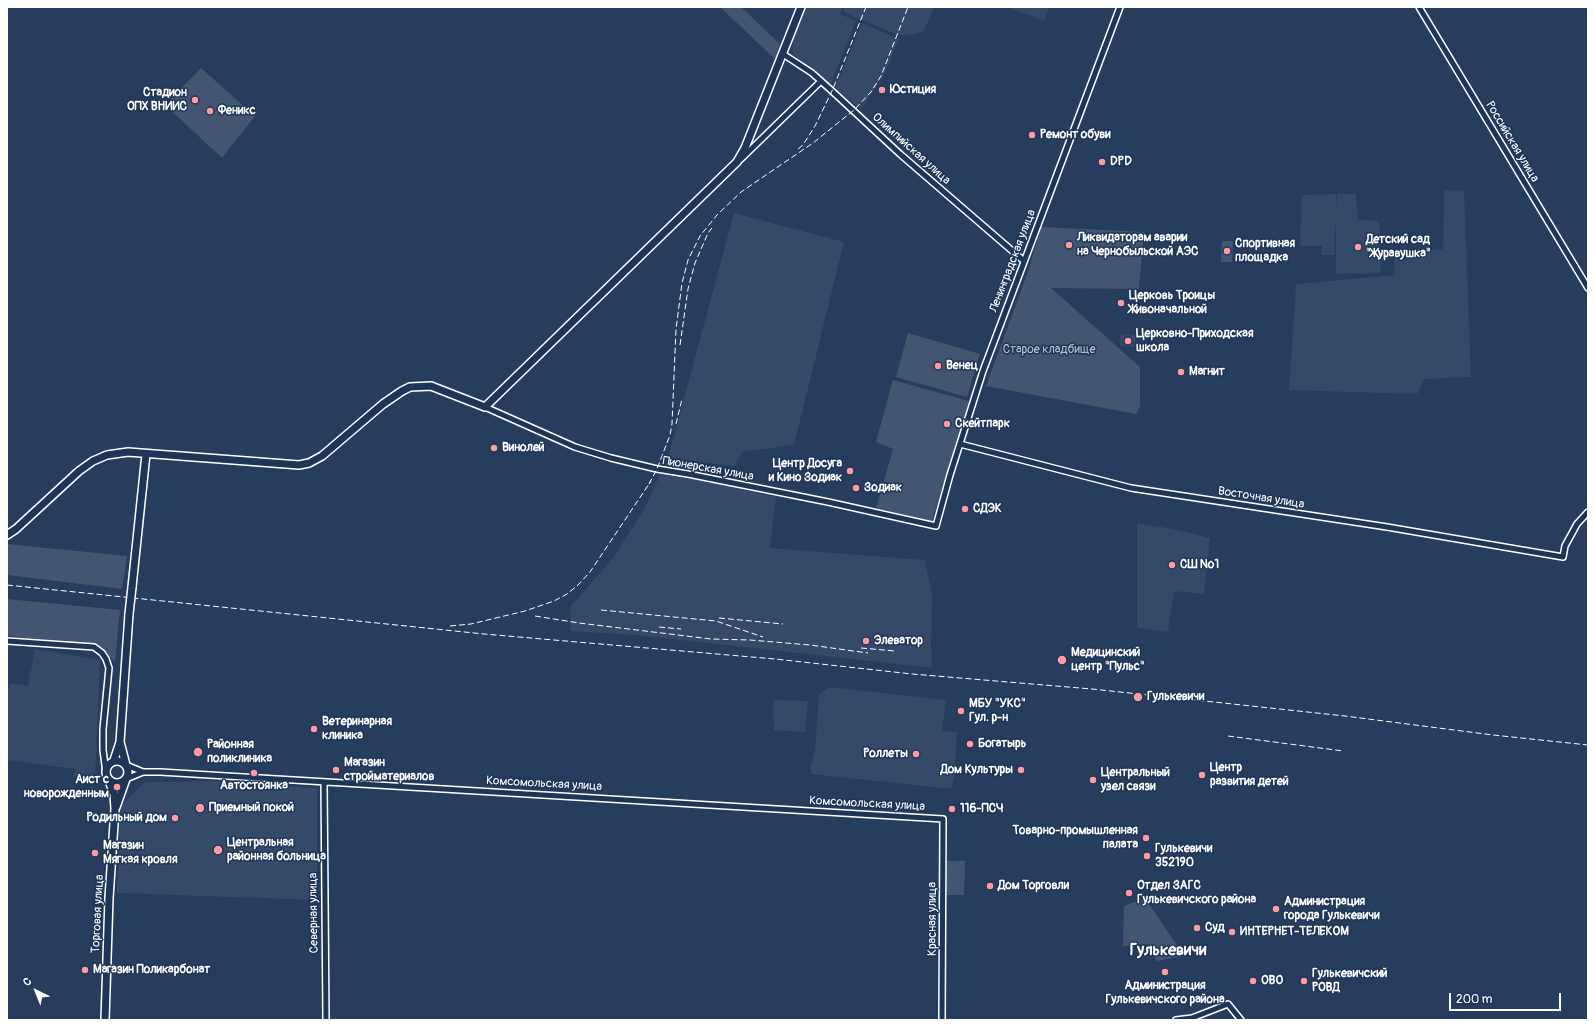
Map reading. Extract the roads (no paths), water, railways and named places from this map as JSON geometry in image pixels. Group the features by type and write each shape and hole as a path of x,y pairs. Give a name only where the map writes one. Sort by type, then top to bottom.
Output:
{"main road":[{"path":"7,535 16,529 79,471 94,461 107,455 119,452 283,464 304,464 322,456 383,404 410,387 431,386 485,407 737,162 746,148 801,7"},
{"path":"120,742 128,772 126,779 119,783 111,781 107,776 107,768 114,760 120,742 129,614 146,454"},
{"path":"114,760 126,765"},
{"name":"Торговая улица","path":"105,1020 109,898 115,809 114,794 107,776"},
{"name":"Торговая улица","path":"115,809 126,779"}],"street":[{"name":"Ленинградская улица","path":"936,526 979,382 1120,7"},
{"name":"Российская улица","path":"1419,7 1588,288"},
{"name":"Олимпийская улица","path":"783,54 821,81 900,154 1024,261"},
{"path":"737,162 821,81"},
{"name":"Пионерская улица","path":"485,407 575,447 611,458 657,470 688,474 828,502 936,526"},
{"name":"Восточная улица","path":"960,444 1131,488 1379,526 1563,557 1565,546 1577,524 1588,512"},
{"path":"7,641 94,647 106,658 109,668 103,750 107,776"},
{"path":"103,750 114,760"},
{"name":"Комсомольская улица","path":"126,765 143,772 555,796 619,798 943,819"},
{"name":"Комсомольская улица","path":"126,779 143,772"},
{"name":"Северная улица","path":"324,782 326,1020"},
{"name":"Красная улица","path":"942,1020 943,819"},
{"path":"1176,1020 1192,1018 1228,1004 1241,1020"}],"railway":[{"path":"798,149 803,145 815,126 832,91 866,7"},
{"path":"649,484 657,469 670,435 672,424 676,329 682,283 688,260 700,236 717,215 741,192 813,143 854,110 871,92 881,76 908,7"},
{"path":"680,345 688,289 695,263 708,233 712,228"},
{"path":"676,424 682,399"},
{"path":"450,626 471,624 525,611 554,601 567,594 590,572 651,481"},
{"path":"7,585 484,634 775,659 912,674 1092,689 1345,716 1493,735 1588,745"},
{"path":"601,610 716,621 763,637"},
{"path":"535,616 579,623 711,639 750,640 810,645 868,653"},
{"path":"719,618 783,624"},
{"path":"659,627 681,629"},
{"path":"861,648 895,651"},
{"path":"1228,736 1343,751"}],"place":[{"name":"Юстиция","path":"882,90"},
{"name":"Стадион ОПХ ВНИИС","path":"195,100"},
{"name":"Феникс","path":"210,111"},
{"name":"Ремонт обуви","path":"1032,135"},
{"name":"DPD","path":"1102,162"},
{"name":"Ликвидаторам аварии на Чернобыльской АЭС","path":"1069,245"},
{"name":"Детский сад \"Журавушка\"","path":"1358,247"},
{"name":"Спортивная площадка","path":"1227,251"},
{"name":"Церковь Троицы Живоначальной","path":"1121,303"},
{"name":"Церковно-Приходская школа","path":"1128,341"},
{"name":"Венец","path":"938,366"},
{"name":"Магнит","path":"1181,372"},
{"name":"Скейтпарк","path":"947,424"},
{"name":"Винолей","path":"494,448"},
{"name":"Центр Досуга и Кино Зодиак","path":"850,471"},
{"name":"Зодиак","path":"856,488"},
{"name":"СДЭК","path":"965,509"},
{"name":"СШ №1","path":"1172,565"},
{"name":"Элеватор","path":"866,641"},
{"name":"Медицинский центр \"Пульс\"","path":"1062,660"},
{"name":"Гулькевичи","path":"1138,697"},
{"name":"МБУ \"УКС\" Гул. р-н","path":"961,711"},
{"name":"Ветеринарная клиника","path":"314,729"},
{"name":"Богатырь","path":"970,744"},
{"name":"Районная поликлиника","path":"198,752"},
{"name":"Роллеты","path":"916,754"},
{"name":"Магазин стройматериалов","path":"336,770"},
{"name":"Дом Культуры","path":"1021,770"},
{"name":"Автостоянка","path":"254,773"},
{"name":"Центр развития детей","path":"1202,775"},
{"name":"Центральный узел связи","path":"1093,780"},
{"name":"Аист с новорожденным","path":"117,787"},
{"name":"Приемный покой","path":"200,808"},
{"name":"116-ПСЧ","path":"952,809"},
{"name":"Родильный дом","path":"175,818"},
{"name":"Товарно-промышленная палата","path":"1146,838"},
{"name":"Центральная районная больница","path":"218,850"},
{"name":"Магазин Мягкая кровля","path":"95,853"},
{"name":"Гулькевичи 352190","path":"1147,856"},
{"name":"Дом Торговли","path":"990,886"},
{"name":"Отдел ЗАГС Гулькевичского района","path":"1129,893"},
{"name":"Администрация города Гулькевичи","path":"1276,909"},
{"name":"Суд","path":"1197,928"},
{"name":"ИНТЕРНЕТ-ТЕЛЕКОМ","path":"1232,932"},
{"name":"Магазин Поликарбонат","path":"85,970"},
{"name":"Администрация Гулькевичского района","path":"1165,972"},
{"name":"ОВО","path":"1253,981"},
{"name":"Гулькевичский РОВД","path":"1304,981"}],"district":[{"name":"Гулькевичи","path":"1168,951"}],"park label":[{"name":"Старое кладбище","path":"1049,350"}]}
